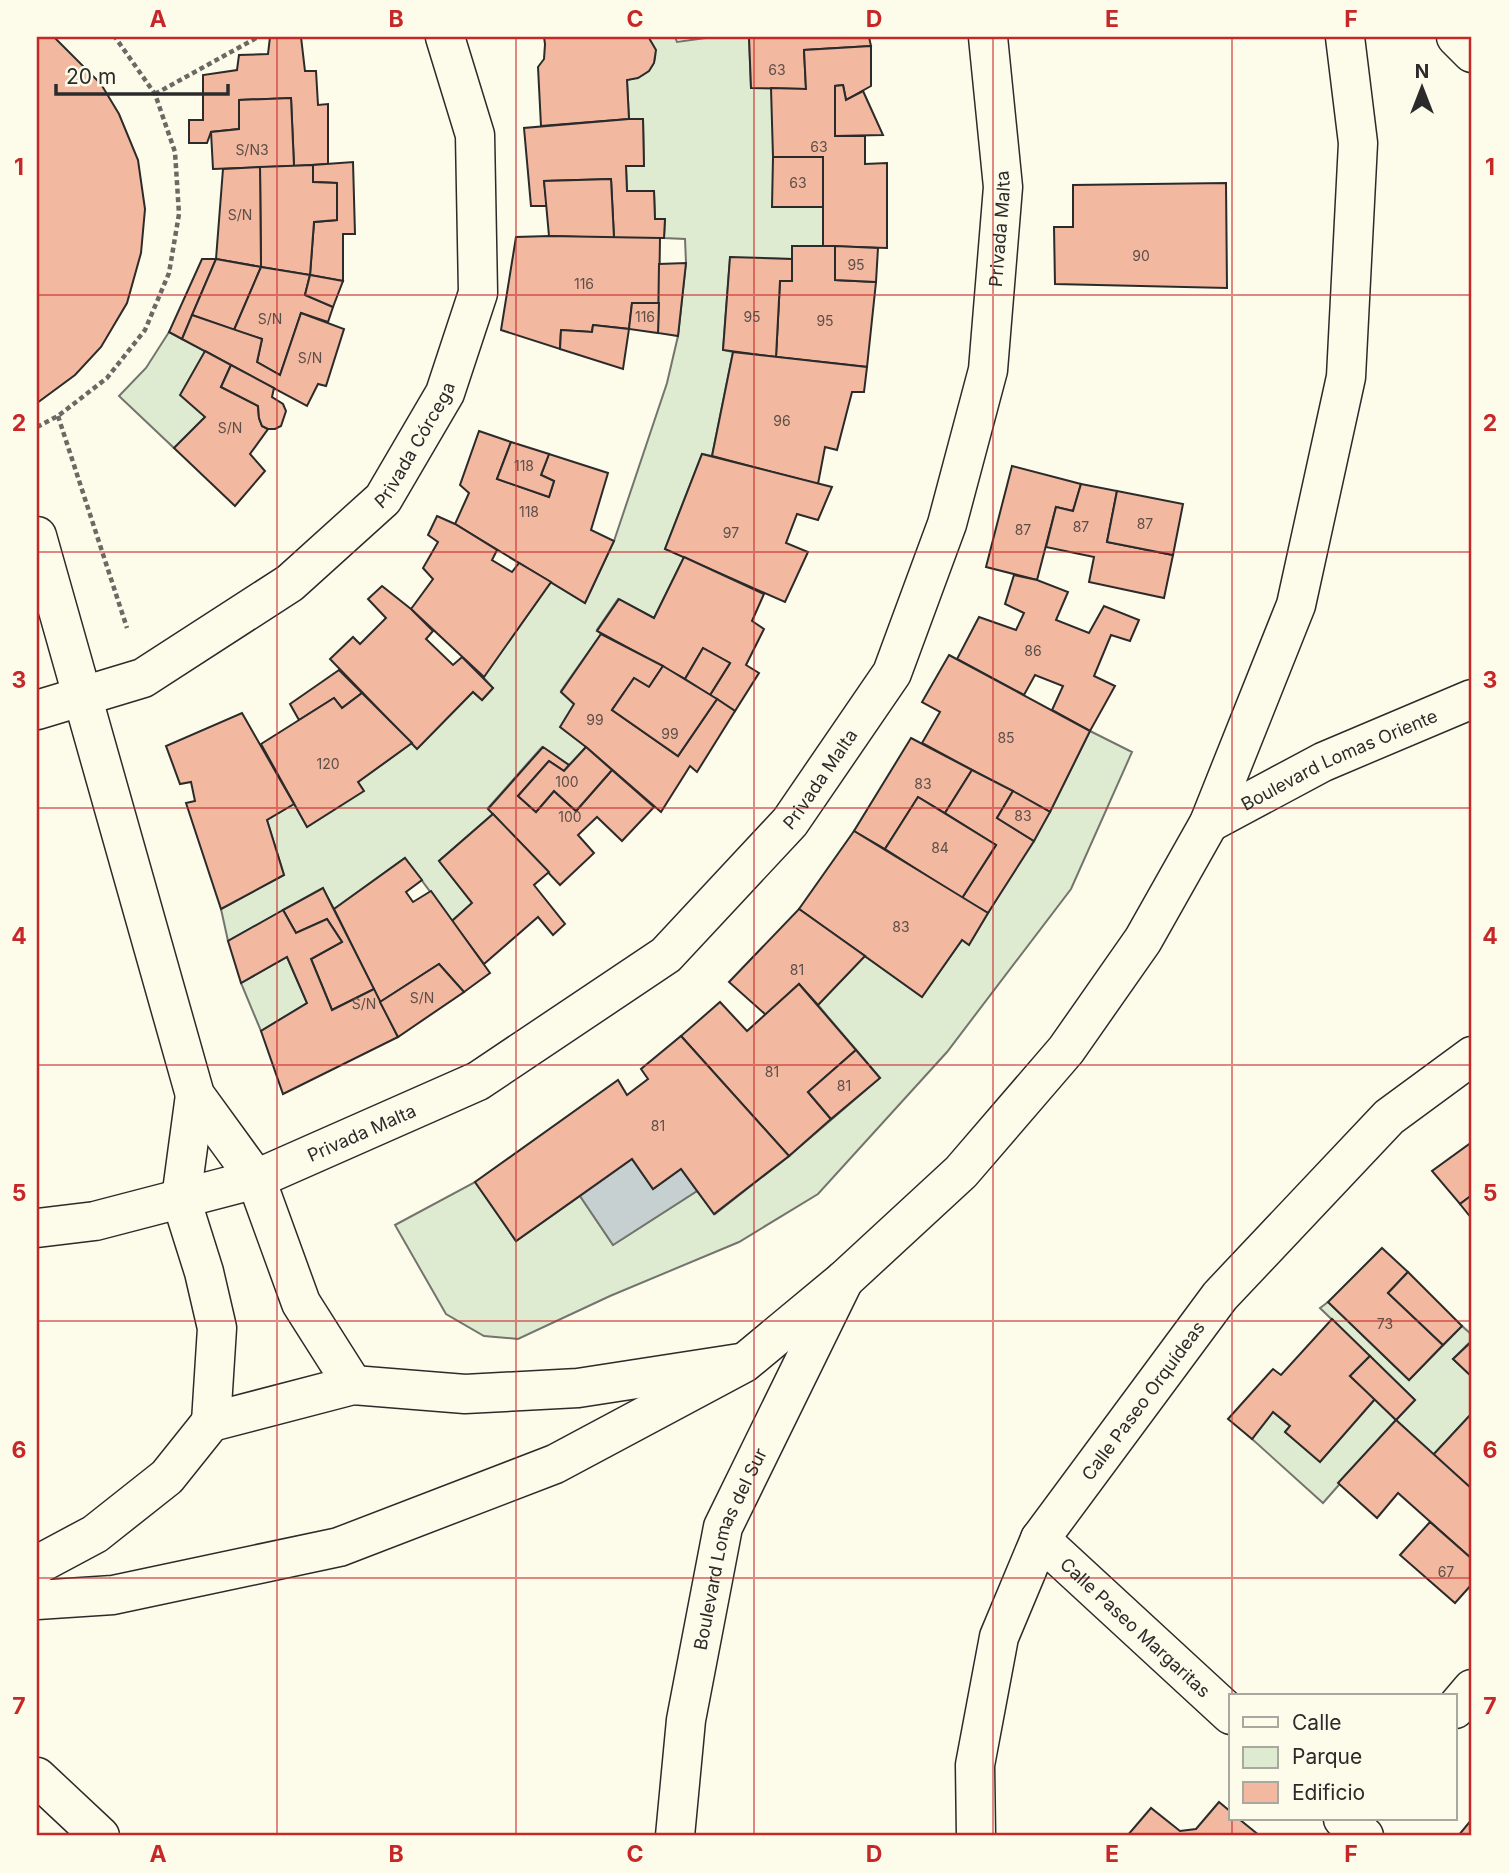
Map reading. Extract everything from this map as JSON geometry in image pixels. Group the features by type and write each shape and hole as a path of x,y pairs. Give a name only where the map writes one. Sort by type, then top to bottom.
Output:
{"street":[{"name":"Privada Córcega","path":"37,710 143,678 290,583 383,499 445,393 478,293 475,135 445,37"},
{"name":"Privada Malta","path":"37,1228 95,1221 256,1179 478,1081 666,955 790,822 892,673 947,524 988,370 1003,187 988,37"},
{"path":"37,1600 113,1595 339,1547 555,1464 744,1363 844,1280 961,1172 1066,1050 1143,940 1209,823 1296,605 1346,377 1358,143 1345,37"},
{"path":"1456,37 1472,53"},
{"path":"37,536 195,1095 256,1179 301,1303 353,1385"},
{"name":"Boulevard Lomas Oriente","path":"1209,823 1323,762 1472,698"},
{"name":"Calle Paseo Orquídeas","path":"976,1836 975,1765 999,1637 1040,1539 1220,1296 1389,1116 1472,1056"},
{"path":"37,1565 95,1534 167,1477 211,1422 217,1328 205,1272 181,1199 195,1095"},
{"name":"Boulevard Lomas del Sur","path":"675,1836 686,1720 723,1527 844,1280"},
{"path":"211,1422 353,1385 465,1394 565,1389 744,1363"},
{"name":"Calle Paseo Margaritas","path":"1040,1539 1229,1713"},
{"path":"1456,1708 1472,1689"},
{"path":"37,1777 100,1836"}],"path":[{"path":"37,427 58,416 107,378 145,330 169,274 179,214 175,152 155,94 115,37"},
{"path":"155,94 258,37"},
{"path":"58,416 143,678"}],"green space":[{"path":"647,37 675,37 677,42 713,37 749,37 751,88 771,88 823,207 823,246 793,246 792,259 730,258 723,350 733,352 712,456 702,454 665,549 684,557 654,618 618,599 597,630 601,634 561,691 574,704 586,747 569,765 542,747 488,808 493,814 439,861 472,903 452,921 405,858 334,909 323,889 228,941 221,909 284,875 267,820 294,804 307,826 363,790 358,782 412,743 473,692 482,700 493,688 483,677 551,582 585,603 614,541 667,383 678,336 686,263 685,239 664,238 665,220 655,219 654,191 627,191 626,166 644,166 643,119 629,119 627,80 643,74 653,64 655,52"},
{"path":"169,332 205,351 205,417 174,448 119,396 146,368"},
{"path":"1090,731 1132,752 1071,889 947,1052 818,1194 739,1242 610,1296 518,1339 484,1336 446,1314 395,1225 475,1182 516,1241 580,1196 613,1245 697,1191 715,1214 789,1156 880,1078 818,1005 865,956 922,996 962,940 969,944 1050,812"},
{"path":"287,957 307,1003 261,1031 241,983"},
{"path":"1328,1302 1409,1380 1462,1326 1472,1335 1472,1340 1453,1359 1472,1377 1472,1413 1433,1455 1396,1420 1415,1400 1320,1308"},
{"path":"1375,1399 1396,1420 1323,1503 1252,1439 1273,1412 1290,1426 1285,1432 1320,1461"}],"shaded area":[{"path":"632,1159 653,1189 681,1169 697,1191 613,1245 580,1196"}],"building":[{"path":"37,37 54,37 101,84 119,114 138,160 145,209 141,253 127,303 101,347 75,375 37,403"},
{"path":"270,37 301,37 305,71 316,71 318,105 328,104 328,164 294,166 291,98 239,100 239,129 211,132 207,143 189,143 189,120 203,120 203,75 237,70 239,55 268,54"},
{"path":"544,37 649,38 656,50 654,63 649,71 638,78 627,80 629,119 541,126 538,67 544,59"},
{"path":"749,37 869,37 871,46 804,50 806,89 751,88"},
{"path":"871,46 871,86 846,100 843,85 835,86 835,136 865,136 865,164 887,163 887,248 823,246 823,157 773,157 771,88 806,89 804,50"},
{"path":"843,85 846,100 863,91 883,135 835,136 835,86"},
{"path":"291,98 294,166 213,169 211,132 239,129 239,100"},
{"path":"643,119 644,166 626,166 627,191 654,191 655,219 665,219 664,238 614,238 611,179 544,181 547,206 531,206 524,128"},
{"path":"773,157 823,157 823,207 772,207"},
{"path":"353,162 355,234 343,234 343,281 310,275 314,222 337,220 337,183 313,182 313,165"},
{"path":"313,165 313,182 337,183 337,220 314,222 310,275 261,267 260,167"},
{"path":"260,167 261,267 216,259 223,169"},
{"path":"611,179 614,238 549,236 544,181"},
{"path":"1226,183 1227,288 1055,284 1054,227 1073,227 1073,185"},
{"path":"516,237 660,238 659,303 632,303 629,329 593,325 592,332 561,330 560,349 501,330"},
{"path":"792,246 835,246 835,280 876,282 867,367 776,357 780,281 792,281"},
{"path":"835,246 878,248 876,282 835,280"},
{"path":"730,257 792,259 792,281 780,281 776,357 723,350"},
{"path":"202,259 216,259 182,339 169,332"},
{"path":"216,259 261,267 234,330 192,315"},
{"path":"686,263 678,336 658,333 659,264"},
{"path":"261,267 310,275 305,295 333,307 328,322 301,313 280,375 257,362 262,339 234,330"},
{"path":"310,275 343,281 333,307 305,295"},
{"path":"632,303 659,303 658,333 629,329"},
{"path":"301,313 344,329 326,386 318,384 307,406 182,339 192,315 262,339 257,362 280,375"},
{"path":"593,325 629,329 623,369 560,349 561,330 592,332"},
{"path":"205,351 231,365 221,387 258,406 262,426 268,429 250,454 265,471 235,506 174,448 205,417 180,395"},
{"path":"733,352 867,367 864,392 852,392 837,450 825,447 818,484 712,456"},
{"path":"231,365 274,388 272,397 283,404 286,411 281,426 268,429 262,426 258,406 221,387"},
{"path":"479,431 511,442 497,479 549,497 554,481 541,475 549,454 608,473 591,530 614,541 585,603 455,524 469,493 460,485"},
{"path":"511,442 549,454 541,475 554,481 549,497 497,479"},
{"path":"702,454 832,487 818,520 797,514 786,543 808,552 785,602 665,549"},
{"path":"1012,466 1081,484 1073,511 1056,507 1037,580 986,567"},
{"path":"1081,484 1117,491 1107,542 1173,555 1164,598 1089,582 1094,557 1046,547 1056,507 1073,511"},
{"path":"1117,491 1183,504 1173,555 1107,542"},
{"path":"437,516 497,550 492,560 512,572 519,563 551,582 484,677 411,609 433,579 423,568 438,542 428,535"},
{"path":"684,557 764,594 752,621 764,629 746,665 759,673 735,711 710,695 730,663 703,648 685,679 597,631 619,599 654,618"},
{"path":"1014,575 1037,580 1068,592 1056,620 1089,633 1104,606 1139,620 1130,641 1111,635 1094,676 1115,686 1090,731 1052,710 1063,686 1035,675 1024,695 957,659 979,617 1016,630 1024,613 1005,604"},
{"path":"382,586 433,631 426,639 453,665 462,657 493,688 482,700 473,692 417,749 330,659 353,637 360,644 386,618 368,599"},
{"path":"601,634 663,666 649,687 634,678 612,710 678,756 717,699 735,711 697,772 690,766 661,812 560,727 574,704 561,692"},
{"path":"703,648 730,663 710,695 685,679"},
{"path":"949,655 1090,731 1050,812 922,743 940,712 922,702"},
{"path":"663,666 717,699 678,756 612,710 634,678 649,687"},
{"path":"339,670 362,693 342,708 334,698 299,720 290,704"},
{"path":"362,693 412,743 358,782 364,791 307,827 261,744 334,698 342,708"},
{"path":"242,713 294,804 267,820 284,875 221,909 186,803 195,801 191,782 180,784 166,746"},
{"path":"911,738 972,770 945,813 918,797 885,849 854,831"},
{"path":"543,747 569,765 564,771 549,761 518,796 536,812 554,791 576,811 612,770 654,807 622,841 597,817 578,835 594,853 560,885 488,809"},
{"path":"586,747 612,770 576,811 554,791 536,812 518,796 549,761 564,771"},
{"path":"972,770 1013,791 997,818 1034,841 988,913 962,898 996,845 945,813"},
{"path":"1013,791 1050,812 1034,841 997,818"},
{"path":"918,797 996,845 962,898 885,849"},
{"path":"493,814 549,872 534,885 565,924 553,935 538,917 484,964 452,921 472,903 439,861"},
{"path":"854,831 988,913 969,945 962,940 922,997 799,909"},
{"path":"405,858 422,880 406,892 413,902 431,891 490,973 464,992 439,964 380,1002 334,909"},
{"path":"323,888 374,989 332,1010 311,959 342,942 327,919 296,933 283,910"},
{"path":"799,909 865,956 818,1005 799,984 766,1015 729,982"},
{"path":"283,910 296,933 327,919 342,942 311,959 332,1010 374,989 398,1037 283,1094 261,1031 307,1003 287,957 241,983 228,941"},
{"path":"439,964 464,992 398,1037 380,1002"},
{"path":"799,984 856,1050 808,1092 831,1119 789,1156 681,1036 720,1002 747,1031"},
{"path":"681,1036 789,1156 714,1214 681,1169 653,1189 632,1159 516,1241 475,1182 618,1080 627,1095 648,1079 641,1069"},
{"path":"856,1050 880,1078 831,1119 808,1092"},
{"path":"1472,1142 1472,1195 1460,1204 1432,1171"},
{"path":"1472,1195 1472,1219 1460,1204"},
{"path":"1382,1248 1408,1272 1388,1293 1443,1345 1409,1380 1328,1302"},
{"path":"1408,1272 1462,1326 1443,1345 1388,1293"},
{"path":"1332,1319 1370,1356 1350,1376 1375,1399 1320,1462 1285,1432 1290,1426 1273,1412 1252,1439 1228,1419 1273,1369 1281,1375"},
{"path":"1472,1341 1472,1377 1453,1359"},
{"path":"1370,1356 1415,1400 1396,1420 1350,1376"},
{"path":"1472,1413 1472,1489 1433,1455"},
{"path":"1396,1420 1472,1489 1472,1559 1398,1493 1377,1518 1338,1483"},
{"path":"1430,1522 1472,1559 1472,1584 1455,1603 1400,1555"},
{"path":"1219,1802 1229,1810 1229,1820 1240,1820 1260,1836 1127,1836 1151,1808 1180,1831 1196,1829"},
{"path":"1472,1819 1472,1836 1458,1836"}]}
